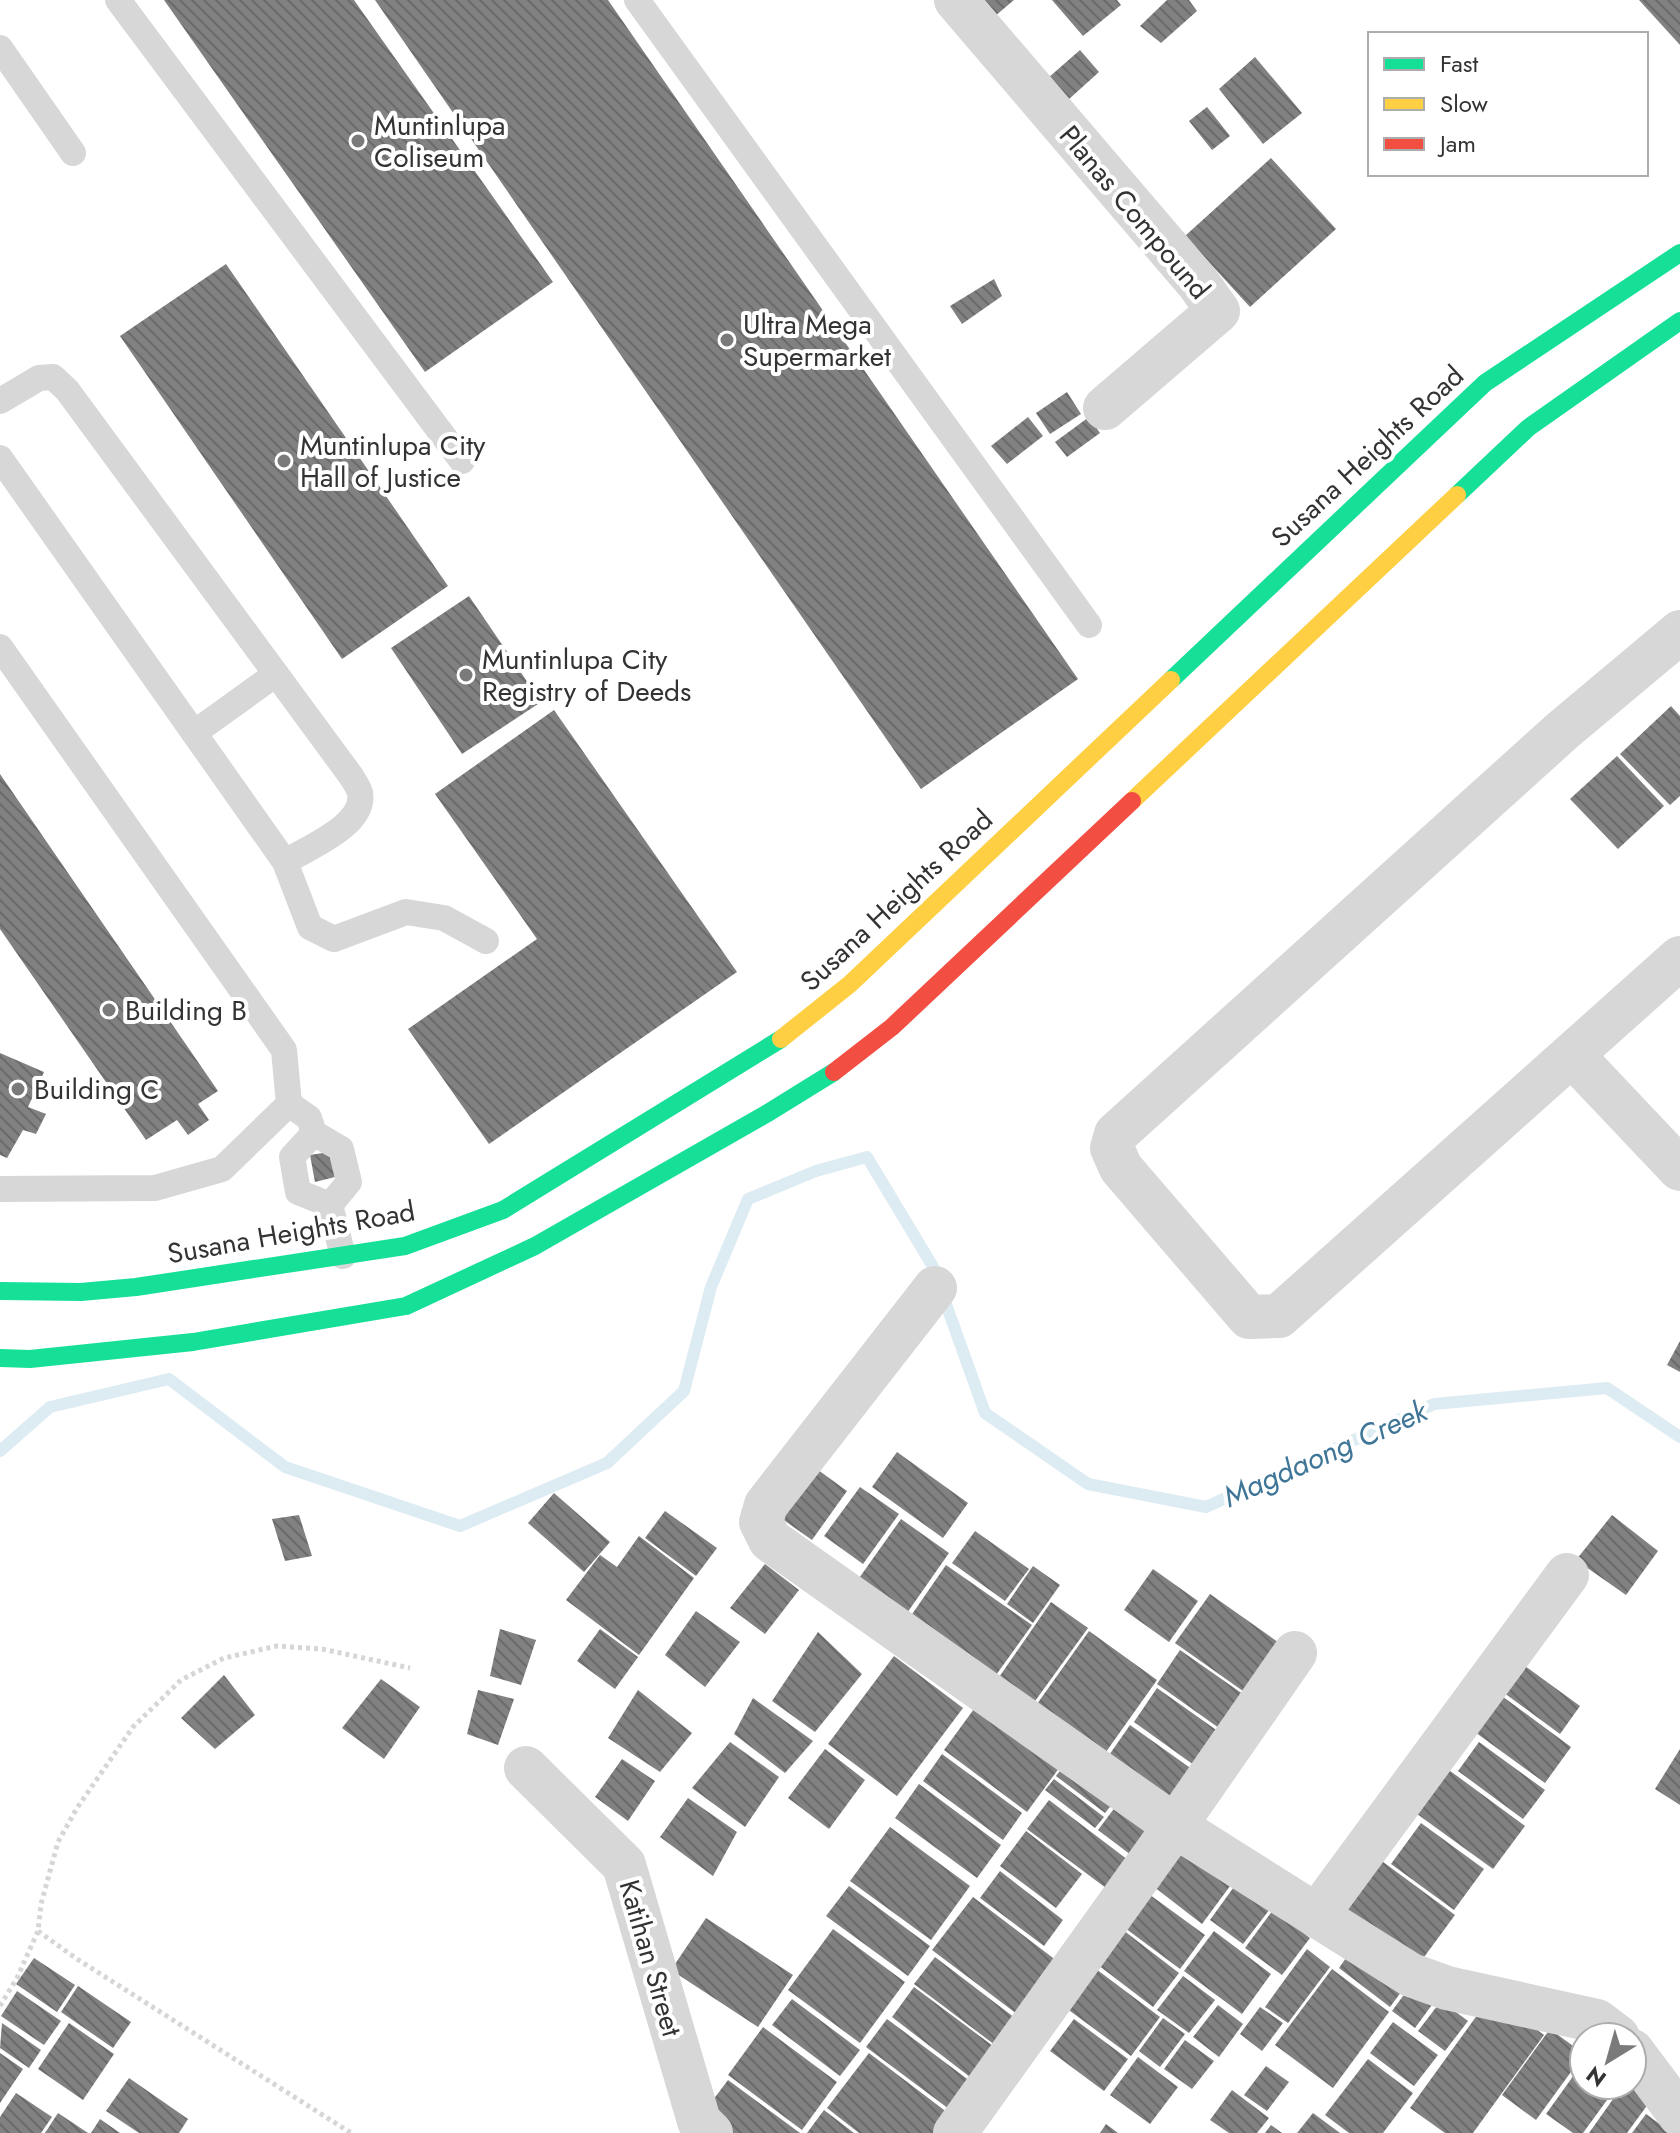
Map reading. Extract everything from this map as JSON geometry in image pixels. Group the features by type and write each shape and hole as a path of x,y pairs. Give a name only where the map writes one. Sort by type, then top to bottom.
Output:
{"main road":[{"name":"Susana Heights Road","path":"0,1291 81,1292 136,1287 405,1246 503,1210 793,1032 850,984 1485,383 1680,253"},
{"path":"0,1358 30,1359 193,1342 406,1306 535,1246 820,1082 892,1027 1528,428 1680,321"}],"street":[{"name":"Planas Compound","path":"956,0 1198,283 1218,311 1105,408"},
{"path":"1680,632 1562,731 1127,1123 1116,1134 1112,1148 1121,1168 1249,1317 1279,1316 1680,958"},
{"path":"1573,1056 1680,1169"},
{"path":"935,1288 766,1505 761,1522 770,1540 1175,1826 1411,1975 1447,1988 1597,2021"},
{"path":"1317,1915 1567,1575"},
{"path":"955,2133 1295,1653"},
{"name":"Katihan Street","path":"526,1768 624,1865 699,2121 711,2133"},
{"path":"1648,2072 1680,2115"}],"lane":[{"path":"118,0 462,461"},
{"path":"637,0 1089,625"},
{"path":"0,48 73,153"},
{"path":"0,401 39,378 53,377 67,390 331,747 360,793 358,811 345,826 285,862"},
{"path":"0,458 285,862 310,927 334,939 406,912 444,918 486,941"},
{"path":"0,647 284,1050 289,1104 309,1118 314,1133 341,1149 349,1182 330,1205"},
{"path":"194,733 276,674"},
{"path":"0,1189 155,1188 222,1169 289,1104"},
{"path":"314,1133 292,1157 298,1192 330,1205"},
{"path":"330,1205 343,1256"}],"path":[{"path":"0,2006 17,1978 38,1931 41,1904 58,1842 77,1808 133,1727 181,1680 224,1658 277,1646 322,1649 410,1668"},
{"path":"38,1931 351,2133"}],"building":[{"name":"Muntinlupa Coliseum","path":"164,0 354,0 553,282 425,372"},
{"name":"Ultra Mega Supermarket","path":"375,0 608,0 1078,679 921,789"},
{"path":"969,0 1014,0 988,22"},
{"path":"1052,0 1117,0 1121,5 1083,36"},
{"path":"1167,0 1189,0 1197,11 1161,43 1140,26"},
{"path":"1639,0 1680,0 1680,45"},
{"path":"1080,50 1099,72 1068,100 1048,78"},
{"path":"1255,57 1302,113 1263,144 1219,89"},
{"path":"1207,107 1230,136 1212,150 1189,121"},
{"path":"1271,158 1336,229 1250,307 1185,236"},
{"name":"Muntinlupa City Hall of Justice","path":"226,264 448,586 342,659 120,336"},
{"path":"994,279 1002,296 962,324 950,306"},
{"path":"1067,392 1081,414 1050,434 1036,413"},
{"path":"1028,417 1043,436 1007,464 991,446"},
{"path":"1089,417 1100,433 1067,457 1055,442"},
{"name":"Muntinlupa City Registry of Deeds","path":"469,596 541,702 462,754 391,648"},
{"path":"1671,706 1680,716 1680,796 1670,805 1620,754"},
{"path":"554,710 737,972 489,1144 408,1029 537,939 435,794"},
{"path":"1617,756 1664,806 1618,849 1570,799"},
{"name":"Building B","path":"0,774 218,1091 198,1104 209,1120 188,1135 177,1120 146,1140 0,929"},
{"name":"Building C","path":"0,1053 44,1072 28,1107 46,1114 36,1134 23,1130 7,1158 0,1155"},
{"path":"329,1152 335,1177 315,1182 310,1155"},
{"path":"1680,1341 1680,1372 1667,1365"},
{"path":"897,1452 968,1503 943,1538 872,1487"},
{"path":"803,1459 847,1491 812,1540 768,1509"},
{"path":"860,1487 899,1514 863,1564 824,1536"},
{"path":"554,1493 610,1542 584,1572 528,1523"},
{"path":"665,1511 717,1548 696,1576 645,1538"},
{"path":"299,1515 312,1556 285,1561 272,1519"},
{"path":"1612,1515 1658,1551 1626,1595 1576,1560"},
{"path":"901,1519 949,1553 900,1623 852,1588"},
{"path":"975,1531 1029,1569 1005,1601 952,1563"},
{"path":"639,1536 694,1578 639,1655 566,1600 600,1555 617,1567"},
{"path":"765,1564 799,1590 765,1634 730,1608"},
{"path":"946,1565 1032,1625 991,1682 906,1623"},
{"path":"1033,1566 1060,1585 1033,1623 1007,1604"},
{"path":"1153,1569 1198,1601 1169,1642 1124,1610"},
{"path":"1210,1594 1285,1647 1250,1696 1175,1643"},
{"path":"1051,1602 1088,1628 1030,1708 995,1683"},
{"path":"696,1611 740,1642 705,1687 665,1655"},
{"path":"500,1629 536,1640 521,1685 490,1676"},
{"path":"600,1629 638,1657 615,1689 577,1661"},
{"path":"1089,1631 1157,1680 1101,1759 1032,1711"},
{"path":"818,1632 862,1674 815,1732 772,1701"},
{"path":"1180,1650 1250,1699 1226,1733 1157,1684"},
{"path":"894,1656 963,1708 897,1796 828,1744"},
{"path":"1521,1663 1580,1706 1560,1734 1500,1690"},
{"path":"224,1675 255,1715 215,1749 181,1718"},
{"path":"381,1679 420,1707 384,1759 342,1728"},
{"path":"1157,1688 1222,1734 1198,1768 1134,1722"},
{"path":"478,1690 514,1699 498,1745 467,1734"},
{"path":"638,1690 692,1733 660,1772 608,1738"},
{"path":"1495,1691 1571,1747 1545,1783 1468,1727"},
{"path":"753,1698 813,1741 785,1773 734,1734"},
{"path":"982,1698 1065,1760 1027,1812 944,1750"},
{"path":"1130,1725 1196,1772 1171,1808 1105,1761"},
{"path":"730,1742 779,1777 745,1827 692,1788"},
{"path":"1479,1742 1545,1790 1523,1819 1458,1771"},
{"path":"825,1749 865,1780 829,1829 788,1798"},
{"path":"1680,1749 1680,1805 1655,1789"},
{"path":"942,1754 1022,1813 1003,1840 923,1781"},
{"path":"1073,1754 1123,1791 1105,1813 1056,1776"},
{"path":"622,1759 655,1781 628,1821 595,1797"},
{"path":"1438,1762 1525,1826 1493,1869 1406,1806"},
{"path":"1054,1779 1104,1817 1095,1828 1045,1790"},
{"path":"919,1784 1001,1845 977,1878 895,1818"},
{"path":"688,1798 737,1832 713,1876 660,1837"},
{"path":"1122,1798 1155,1823 1131,1855 1098,1830"},
{"path":"1049,1800 1132,1863 1110,1891 1027,1829"},
{"path":"1421,1823 1484,1869 1454,1910 1391,1864"},
{"path":"890,1827 970,1886 931,1940 850,1881"},
{"path":"1026,1831 1082,1874 1056,1908 1000,1866"},
{"path":"1179,1842 1233,1882 1202,1924 1149,1883"},
{"path":"1375,1856 1455,1915 1416,1968 1336,1909"},
{"path":"1000,1871 1063,1920 1044,1946 980,1898"},
{"path":"1236,1884 1270,1909 1243,1944 1210,1920"},
{"path":"849,1886 930,1946 908,1976 826,1916"},
{"path":"1146,1892 1205,1935 1180,1969 1121,1925"},
{"path":"973,1897 1057,1961 1017,2014 932,1950"},
{"path":"1273,1910 1310,1938 1282,1975 1245,1948"},
{"path":"706,1918 793,1975 758,2027 671,1970"},
{"path":"833,1929 905,1982 860,2043 788,1990"},
{"path":"1123,1930 1179,1973 1153,2007 1098,1965"},
{"path":"1214,1931 1271,1974 1242,2014 1184,1971"},
{"path":"1355,1945 1407,1984 1390,2007 1339,1968"},
{"path":"1307,1949 1330,1967 1288,2023 1265,2007"},
{"path":"935,1957 1015,2018 995,2045 914,1984"},
{"path":"34,1958 75,1985 57,2012 16,1984"},
{"path":"1092,1966 1160,2017 1131,2056 1062,2005"},
{"path":"1332,1969 1389,2012 1333,2088 1275,2045"},
{"path":"1183,1976 1215,2000 1189,2033 1157,2010"},
{"path":"1414,1981 1437,1998 1415,2028 1392,2011"},
{"path":"78,1986 131,2022 113,2048 61,2012"},
{"path":"914,1987 993,2046 970,2077 892,2017"},
{"path":"17,1991 61,2021 44,2045 1,2016"},
{"path":"1491,1996 1544,2035 1473,2133 1445,2133 1410,2108"},
{"path":"792,1999 860,2050 840,2076 772,2025"},
{"path":"1441,2001 1468,2021 1445,2051 1418,2031"},
{"path":"1218,2005 1243,2024 1219,2057 1193,2037"},
{"path":"1260,2007 1283,2023 1262,2051 1240,2034"},
{"path":"1163,2018 1185,2034 1160,2067 1139,2051"},
{"path":"887,2019 970,2081 949,2109 866,2047"},
{"path":"1074,2019 1128,2059 1104,2091 1050,2051"},
{"path":"1393,2022 1438,2055 1414,2086 1370,2053"},
{"path":"2,2023 41,2050 29,2068 0,2048"},
{"path":"69,2023 114,2054 83,2100 38,2069"},
{"path":"763,2027 837,2082 802,2130 728,2075"},
{"path":"1550,2029 1568,2042 1568,2076 1536,2120 1502,2095"},
{"path":"1185,2040 1214,2061 1192,2089 1164,2069"},
{"path":"0,2053 23,2069 0,2103"},
{"path":"869,2053 948,2113 933,2133 859,2133 827,2108"},
{"path":"1138,2057 1178,2087 1150,2124 1110,2095"},
{"path":"1368,2059 1413,2093 1383,2133 1349,2133 1325,2115"},
{"path":"1266,2066 1289,2082 1267,2111 1244,2095"},
{"path":"129,2078 188,2119 179,2133 139,2133 106,2111"},
{"path":"728,2080 800,2133 724,2133 701,2116"},
{"path":"1568,2083 1568,2101 1606,2101 1583,2133 1573,2133 1546,2114"},
{"path":"1232,2090 1269,2118 1257,2133 1229,2133 1210,2120"},
{"path":"16,2093 52,2117 41,2133 0,2133 0,2117"},
{"path":"1648,2093 1654,2096 1627,2133 1589,2133 1612,2101 1648,2101"},
{"path":"824,2110 854,2133 807,2133"},
{"path":"58,2113 88,2133 45,2133"},
{"path":"1313,2113 1340,2133 1297,2133"},
{"path":"1646,2114 1672,2133 1632,2133"},
{"path":"100,2119 120,2133 91,2133"},
{"path":"1106,2124 1118,2133 1100,2133"},
{"path":"1271,2125 1282,2133 1265,2133"}],"waterway":[{"name":"Magdaong Creek","path":"0,1451 50,1407 169,1379 285,1467 460,1526 607,1463 684,1391 711,1287 748,1199 816,1171 867,1157 932,1265 985,1413 1088,1484 1206,1507 1434,1404 1607,1388 1680,1437"}],"traffic: fast":[{"path":"1171,680 1485,383 1680,253"},
{"path":"1457,495 1528,428 1680,321"},
{"path":"0,1291 81,1292 136,1287 405,1246 503,1210 781,1039"},
{"path":"0,1358 30,1359 193,1342 406,1306 535,1246 834,1072"}],"traffic: slow":[{"path":"1132,801 1457,495"},
{"path":"781,1039 850,984 1171,680"}],"traffic: jam":[{"path":"834,1072 892,1027 1132,801"}],"place":[{"name":"Muntinlupa Coliseum","path":"358,141"},
{"name":"Ultra Mega Supermarket","path":"727,340"},
{"name":"Muntinlupa City Hall of Justice","path":"284,461"},
{"name":"Muntinlupa City Registry of Deeds","path":"466,675"},
{"name":"Building B","path":"109,1010"},
{"name":"Building C","path":"18,1089"}]}
